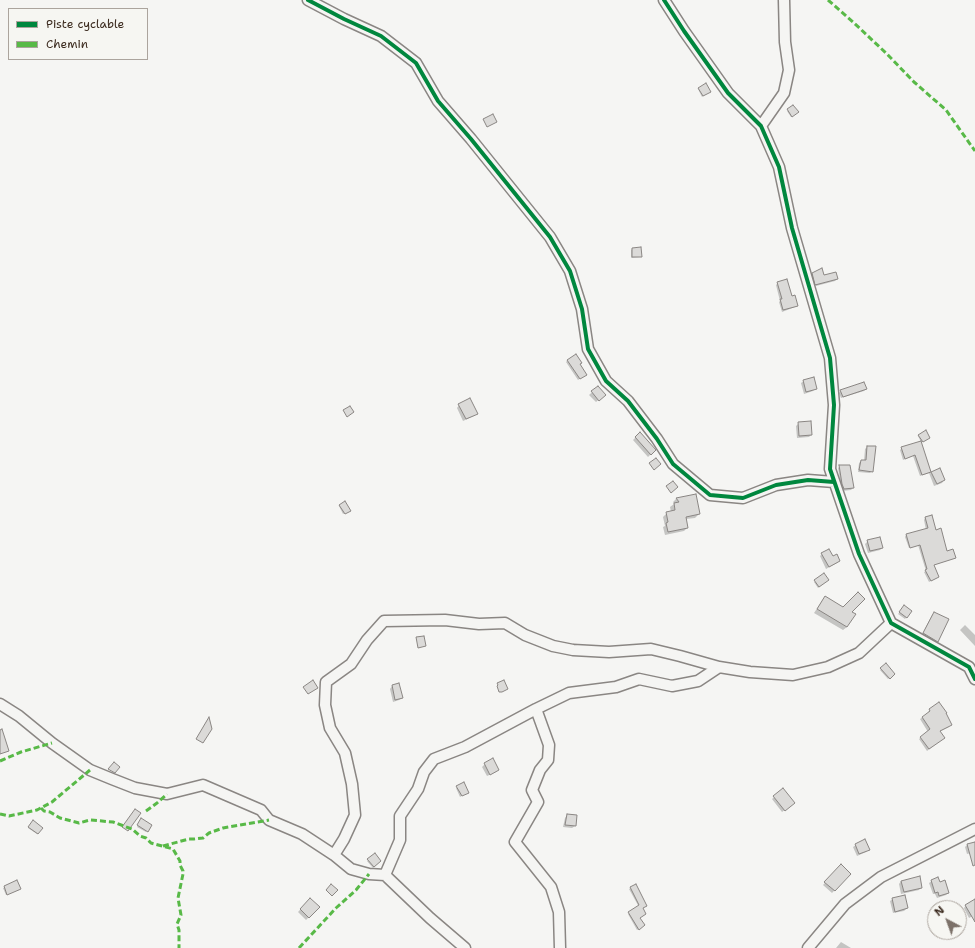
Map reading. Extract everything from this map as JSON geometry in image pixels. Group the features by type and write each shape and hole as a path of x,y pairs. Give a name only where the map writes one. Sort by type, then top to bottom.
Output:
{"street":[{"path":"308,0 381,36 416,63 438,101 471,139 550,237 570,271 582,309 588,349 606,381 628,400 657,439 673,464 710,495 743,498 776,485 808,480 834,482"},
{"path":"664,0 728,93 761,126 778,167 792,228 830,358 834,405 830,469 859,554 890,623 972,668 975,679"},
{"path":"761,126 784,93 788,70 785,42 784,0"},
{"path":"334,855 344,839 355,815 352,784 345,753 330,728 325,705 326,682 352,664 367,640 384,621 445,620 479,624 505,623 525,635 553,646 573,650 609,652 651,649 718,667 750,672 793,675 828,667 859,653 890,623"},
{"path":"384,876 400,840 400,816 418,789 424,772 434,759 465,747 569,693 616,687 639,679 672,686 698,681 718,667"},
{"path":"0,704 19,716 52,743 90,770 135,788 167,794 203,785 261,810 270,820 302,834 334,855 351,869 384,876 465,948"},
{"path":"536,709 549,746 548,760 540,770 532,790 538,802 515,842 551,887 559,912 560,948"},
{"path":"808,948 845,904 881,877 975,829"}],"building":[{"path":"706,83 711,92 703,96 698,88"},
{"path":"793,105 799,112 792,117 787,109"},
{"path":"493,114 497,122 487,127 483,119"},
{"path":"641,247 642,257 632,257 632,248"},
{"path":"822,268 824,275 836,272 838,279 815,285 812,273"},
{"path":"787,279 792,296 795,295 798,306 783,310 780,299 782,299 777,282"},
{"path":"576,354 587,375 580,379 567,360"},
{"path":"814,377 817,389 806,392 803,380"},
{"path":"864,382 867,389 843,397 840,390"},
{"path":"598,386 606,395 599,401 591,391"},
{"path":"470,398 478,414 466,419 458,404"},
{"path":"350,406 354,412 347,417 343,410"},
{"path":"811,421 812,435 799,436 798,422"},
{"path":"926,430 930,438 923,442 918,435"},
{"path":"640,432 656,450 651,455 635,437"},
{"path":"921,441 931,472 922,475 915,455 905,459 901,447"},
{"path":"867,446 876,446 873,472 859,470 861,460 866,460"},
{"path":"656,458 661,464 654,470 649,463"},
{"path":"839,465 850,465 854,488 844,489"},
{"path":"940,468 945,480 937,484 931,472"},
{"path":"673,481 678,487 671,493 666,486"},
{"path":"696,494 700,514 686,517 688,528 668,532 666,512 675,510 674,503 679,502 676,498"},
{"path":"345,501 351,511 345,514 339,505"},
{"path":"932,515 936,530 941,528 947,551 953,549 956,558 934,565 939,577 931,581 925,570 927,569 920,545 910,548 906,534 928,528 925,517"},
{"path":"880,537 883,548 870,551 867,540"},
{"path":"829,549 833,556 837,554 840,561 829,567 821,553"},
{"path":"824,573 829,580 819,587 814,580"},
{"path":"858,592 865,599 852,612 856,614 847,627 817,609 825,596 843,607"},
{"path":"904,605 912,611 907,618 899,612"},
{"path":"934,612 949,619 938,642 923,633"},
{"path":"424,636 426,646 418,648 416,637"},
{"path":"886,663 895,674 890,679 880,668"},
{"path":"313,680 318,688 308,694 303,687"},
{"path":"504,680 508,689 499,692 497,683"},
{"path":"399,683 403,698 395,700 392,685"},
{"path":"939,702 947,713 952,725 940,731 945,738 929,749 920,737 930,729 922,717 930,711 929,709"},
{"path":"209,717 212,729 203,743 196,739"},
{"path":"2,729 9,751 0,754 0,730"},
{"path":"493,758 499,770 490,775 484,763"},
{"path":"114,762 120,767 115,773 108,769"},
{"path":"464,782 469,793 462,796 456,786"},
{"path":"783,788 795,803 785,811 773,796"},
{"path":"135,809 141,813 128,831 122,827"},
{"path":"567,814 577,815 576,826 565,825"},
{"path":"141,818 152,825 148,832 137,825"},
{"path":"33,820 43,828 38,834 28,827"},
{"path":"865,839 870,850 859,854 855,844"},
{"path":"975,842 975,865 973,866 967,844"},
{"path":"375,853 381,861 374,867 367,859"},
{"path":"841,864 851,874 835,891 824,882"},
{"path":"920,876 922,888 904,892 901,881"},
{"path":"938,877 940,882 945,880 949,893 939,896 938,892 935,893 931,880"},
{"path":"17,880 21,889 7,895 4,886"},
{"path":"331,884 338,890 332,896 326,890"},
{"path":"636,884 647,906 643,908 646,914 640,918 645,925 639,930 628,912 639,905 630,887"},
{"path":"905,895 908,908 895,912 892,898"},
{"path":"310,898 320,907 309,918 300,909"},
{"path":"975,899 975,922 967,908 967,904"}],"marked path":[{"path":"828,0 887,54 914,82 946,110 975,151"},
{"path":"0,761 21,752 52,743"},
{"path":"0,814 9,816 37,810 52,802 90,770"},
{"path":"146,811 167,794"},
{"path":"41,808 44,811 50,812 60,818 79,823 90,820 113,822 132,829 151,843 173,849 180,861 183,871 178,898 181,915 177,924 179,930 179,948"},
{"path":"163,846 189,839 203,838 209,833 223,828 269,820"},
{"path":"299,948 336,908 356,890 369,874"}],"cycle path":[{"path":"308,0 381,36 416,63 438,101 471,139 550,237 570,271 582,309 588,349 606,381 628,401 657,439 673,464 710,495 743,498 776,485 808,480 834,482"},
{"path":"664,0 728,93 761,126 779,167 792,228 830,358 834,405 830,469 859,554 891,623 969,667 975,679"}]}
